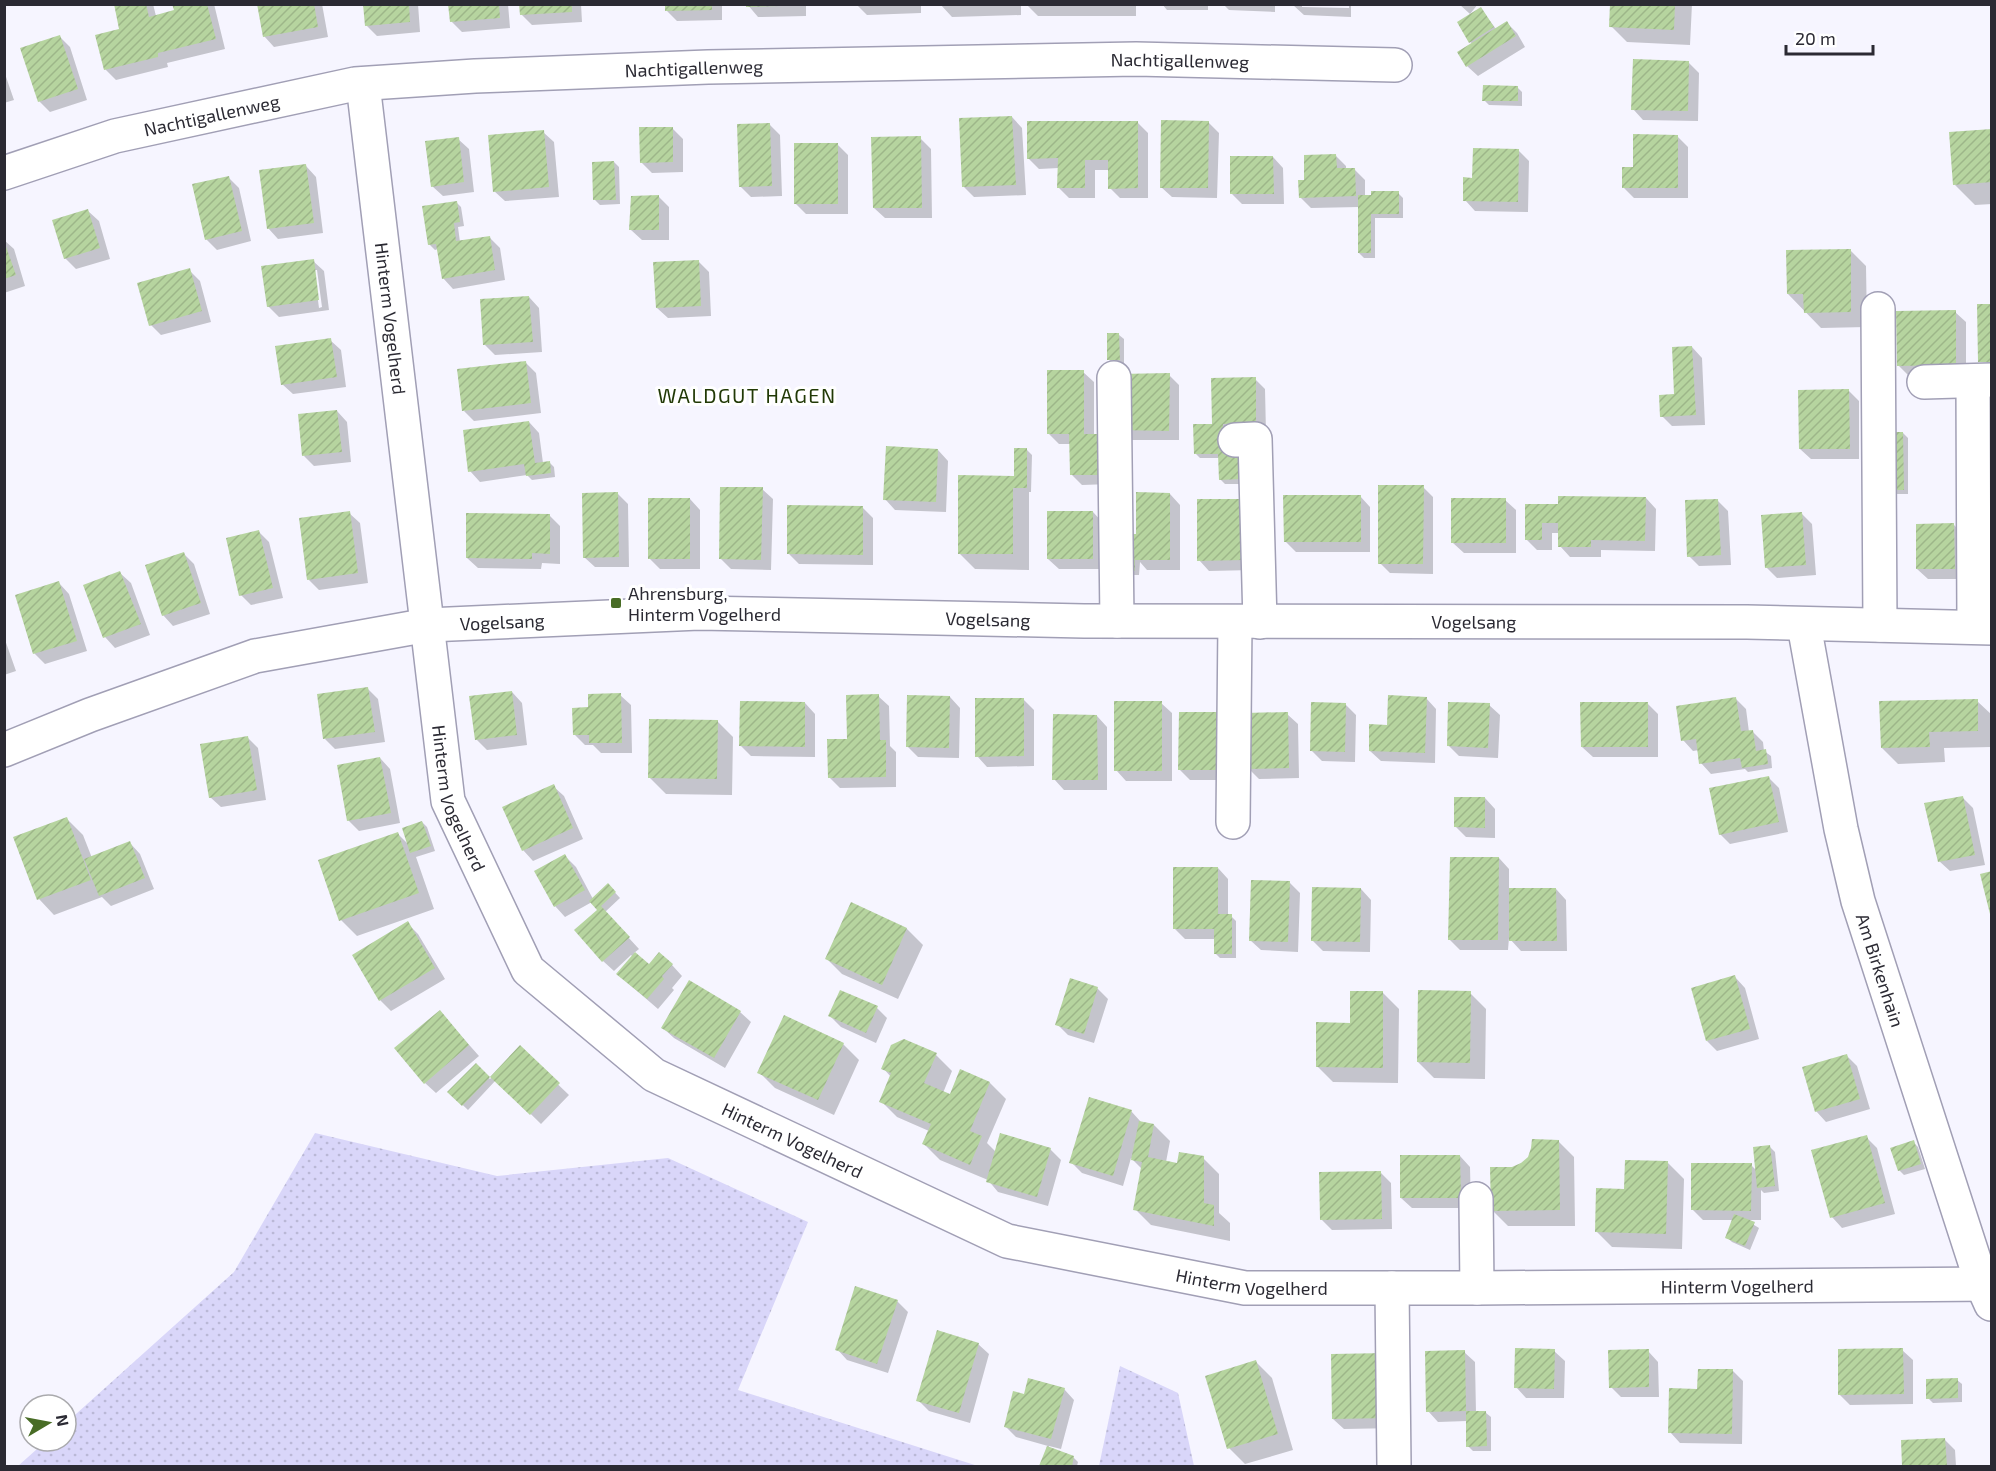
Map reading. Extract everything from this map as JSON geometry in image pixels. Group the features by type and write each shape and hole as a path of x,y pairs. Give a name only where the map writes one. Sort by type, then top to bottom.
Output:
{"street":[{"name":"Nachtigallenweg","path":"4,172 115,136 363,84 475,76 731,66 1136,59 1395,65"},
{"name":"Hinterm Vogelherd","path":"363,84 448,801 528,970 654,1075 1007,1241 1245,1288 1988,1291"},
{"path":"1878,309 1880,625"},
{"path":"1114,378 1117,621"},
{"path":"1924,382 1982,381 1983,628"},
{"path":"1233,822 1247,622 1255,439 1235,440"},
{"name":"Vogelsang","path":"4,750 255,656 428,625 699,613 1117,621 1747,622 1983,628"},
{"name":"Am Birkenhain","path":"1804,625 1841,829 1858,901 1988,1291"},
{"path":"1476,1199 1477,1288"},
{"path":"1392,1288 1394,1467"}],"shaded area":[{"path":"315,1133 497,1176 668,1158 808,1222 738,1390 978,1466 18,1466 33,1453 78,1453 78,1412 234,1272"},
{"path":"1120,1366 1178,1393 1194,1466 1099,1466"}],"building":[{"path":"114,4 146,4 149,17 174,10 172,4 207,4 216,39 158,53 158,57 104,70 95,35 119,29"},
{"path":"257,4 314,4 318,27 263,37"},
{"path":"363,4 409,4 410,22 365,26"},
{"path":"448,4 499,4 500,18 450,22"},
{"path":"519,4 572,4 572,12 520,15"},
{"path":"665,4 712,4 712,10 665,11"},
{"path":"746,4 780,4 780,6 746,7"},
{"path":"1610,4 1675,4 1674,30 1609,27"},
{"path":"1481,7 1494,27 1469,43 1457,22"},
{"path":"1507,21 1516,36 1466,67 1457,52"},
{"path":"60,35 78,89 38,102 20,48"},
{"path":"1633,59 1689,61 1688,111 1631,110"},
{"path":"1483,85 1518,86 1518,101 1482,101"},
{"path":"1012,116 1016,185 962,187 959,118"},
{"path":"1161,120 1209,121 1208,188 1160,188"},
{"path":"1027,121 1138,121 1138,188 1108,189 1108,160 1085,160 1085,188 1057,188 1058,158 1027,159"},
{"path":"770,123 772,186 739,187 737,124"},
{"path":"639,127 673,127 673,162 640,163"},
{"path":"1992,129 1992,182 1953,185 1949,132"},
{"path":"544,130 549,187 493,192 488,135"},
{"path":"1633,134 1678,135 1678,188 1622,188 1622,167 1633,167"},
{"path":"921,136 922,208 873,208 871,137"},
{"path":"459,137 464,182 431,187 425,141"},
{"path":"794,143 838,143 838,204 794,204"},
{"path":"1473,148 1519,149 1518,202 1463,201 1463,177 1472,178"},
{"path":"1336,154 1337,168 1355,168 1356,196 1299,198 1298,180 1304,180 1304,155"},
{"path":"1230,156 1273,156 1274,194 1230,194"},
{"path":"614,161 616,200 593,200 592,162"},
{"path":"306,164 314,223 267,229 259,170"},
{"path":"229,176 242,231 205,240 192,184"},
{"path":"1371,191 1399,191 1399,214 1371,214 1371,253 1358,253 1358,195 1371,195"},
{"path":"659,195 659,230 629,230 631,196"},
{"path":"457,201 460,222 454,223 456,241 490,236 495,270 442,279 436,244 428,245 422,206"},
{"path":"88,209 100,248 64,259 52,220"},
{"path":"4,241 16,275 4,279"},
{"path":"1851,249 1851,312 1804,313 1803,294 1787,294 1786,250"},
{"path":"314,259 319,300 267,307 261,266"},
{"path":"699,260 701,306 656,308 653,262"},
{"path":"190,268 202,311 149,326 137,283"},
{"path":"529,296 533,342 483,345 480,299"},
{"path":"1977,304 1992,304 1992,362 1978,362"},
{"path":"1956,310 1956,365 1897,366 1896,311"},
{"path":"1107,333 1119,333 1120,360 1107,360"},
{"path":"331,338 337,377 281,385 275,346"},
{"path":"1692,346 1696,415 1660,417 1659,395 1674,394 1672,347"},
{"path":"526,361 531,403 462,411 457,369"},
{"path":"1047,370 1084,370 1084,434 1101,434 1102,475 1070,475 1069,434 1047,434"},
{"path":"1170,373 1169,431 1119,430 1119,374"},
{"path":"1256,377 1256,423 1223,424 1223,454 1242,453 1243,479 1219,480 1218,454 1194,454 1193,424 1212,424 1211,378"},
{"path":"1849,389 1850,449 1799,449 1798,390"},
{"path":"337,410 342,452 302,456 298,414"},
{"path":"529,421 535,463 550,461 551,473 526,476 524,464 468,472 463,430"},
{"path":"1888,432 1903,432 1904,490 1889,490"},
{"path":"886,446 938,449 936,502 883,500"},
{"path":"1014,448 1027,448 1027,488 1013,488 1013,554 958,554 958,475 1014,476"},
{"path":"1378,485 1424,485 1423,564 1378,564"},
{"path":"720,487 763,487 761,560 719,559"},
{"path":"618,492 619,557 583,558 582,493"},
{"path":"1136,492 1170,493 1170,560 1135,560 1135,571 1120,570 1120,534 1136,534"},
{"path":"1283,495 1361,495 1361,542 1284,542"},
{"path":"1558,496 1646,497 1645,541 1591,540 1591,547 1558,547 1558,523 1542,523 1542,540 1525,540 1525,504 1558,504"},
{"path":"648,498 690,498 690,559 648,559"},
{"path":"1451,498 1506,498 1506,543 1451,543"},
{"path":"1197,499 1242,499 1243,560 1197,561"},
{"path":"1718,499 1721,555 1687,557 1685,500"},
{"path":"787,505 863,506 863,555 787,554"},
{"path":"350,511 358,573 307,580 299,518"},
{"path":"1047,511 1093,511 1093,559 1047,559"},
{"path":"1802,512 1806,565 1765,568 1761,515"},
{"path":"466,513 550,514 550,554 532,553 532,559 466,558"},
{"path":"1954,523 1955,569 1916,569 1916,524"},
{"path":"259,530 273,588 239,596 226,538"},
{"path":"184,552 201,603 162,616 145,565"},
{"path":"120,571 141,624 103,638 83,585"},
{"path":"59,581 77,641 33,654 15,595"},
{"path":"368,687 375,732 323,739 317,694"},
{"path":"512,691 517,735 475,740 469,696"},
{"path":"621,693 622,743 589,743 589,735 573,735 572,708 588,707 588,694"},
{"path":"879,694 880,740 886,740 886,777 828,778 827,739 847,739 846,695"},
{"path":"907,695 950,696 949,748 906,747"},
{"path":"1388,695 1427,697 1425,753 1369,751 1369,724 1387,725"},
{"path":"1736,697 1741,731 1753,730 1756,751 1766,749 1768,764 1742,768 1740,758 1699,764 1696,739 1681,741 1676,706"},
{"path":"975,698 1024,698 1024,756 975,757"},
{"path":"1978,699 1978,731 1929,732 1930,747 1881,748 1879,701"},
{"path":"740,701 805,702 805,747 739,746"},
{"path":"1114,701 1162,701 1162,771 1114,771"},
{"path":"1311,702 1346,703 1345,752 1310,751"},
{"path":"1448,702 1490,703 1488,748 1447,746"},
{"path":"1580,702 1648,702 1648,747 1581,747"},
{"path":"1179,712 1220,712 1220,770 1178,770"},
{"path":"1288,712 1289,768 1247,769 1245,713"},
{"path":"1053,714 1097,715 1098,780 1052,780"},
{"path":"649,719 718,720 717,779 648,778"},
{"path":"248,736 257,790 209,798 200,744"},
{"path":"380,757 391,813 347,821 337,765"},
{"path":"1769,776 1779,822 1719,835 1709,788"},
{"path":"554,784 573,828 522,851 502,807"},
{"path":"1963,796 1975,855 1938,862 1924,803"},
{"path":"1454,797 1485,797 1485,828 1454,827"},
{"path":"67,817 91,880 37,900 13,837"},
{"path":"422,821 431,846 410,853 402,828"},
{"path":"398,832 419,893 339,921 318,860"},
{"path":"130,841 145,878 99,896 84,859"},
{"path":"565,854 585,890 554,907 534,871"},
{"path":"1450,857 1499,857 1498,940 1448,940"},
{"path":"1173,867 1218,867 1218,914 1232,914 1232,954 1214,954 1214,929 1173,929"},
{"path":"1992,871 1992,918 1991,918 1980,874"},
{"path":"1251,880 1290,881 1288,942 1249,941"},
{"path":"608,883 616,892 601,906 630,937 602,962 574,930 597,910 589,901"},
{"path":"1312,887 1361,888 1360,942 1311,941"},
{"path":"1509,888 1556,888 1557,941 1509,941"},
{"path":"851,902 907,928 882,985 825,959"},
{"path":"408,921 435,968 379,1001 352,955"},
{"path":"635,952 649,964 659,952 673,964 647,999 616,974"},
{"path":"1735,975 1750,1029 1706,1041 1691,988"},
{"path":"1070,978 1098,987 1084,1034 1055,1025"},
{"path":"689,980 741,1011 714,1058 661,1028"},
{"path":"840,990 878,1006 866,1033 828,1016"},
{"path":"1418,990 1471,991 1470,1063 1417,1062"},
{"path":"1350,991 1383,991 1383,1068 1316,1067 1316,1022 1350,1023"},
{"path":"440,1010 469,1045 424,1084 394,1048"},
{"path":"784,1015 844,1043 818,1100 757,1073"},
{"path":"904,1039 937,1053 924,1083 950,1094 960,1069 990,1082 970,1131 982,1136 970,1165 922,1144 931,1124 879,1102 891,1073 881,1069 891,1045"},
{"path":"520,1045 560,1083 530,1115 490,1077"},
{"path":"1847,1054 1860,1099 1815,1112 1802,1067"},
{"path":"476,1063 490,1077 462,1106 447,1092"},
{"path":"1089,1097 1132,1110 1113,1176 1069,1163"},
{"path":"1139,1121 1154,1124 1148,1157 1177,1163 1179,1152 1204,1156 1204,1203 1214,1205 1214,1226 1133,1210 1142,1162 1131,1160"},
{"path":"1000,1133 1051,1148 1037,1197 986,1182"},
{"path":"1867,1135 1885,1203 1830,1218 1811,1150"},
{"path":"1532,1139 1559,1140 1560,1210 1491,1211 1490,1167 1512,1167 1521,1163 1528,1157"},
{"path":"1914,1140 1921,1164 1898,1171 1890,1148"},
{"path":"1770,1145 1775,1186 1757,1188 1753,1147"},
{"path":"1400,1155 1460,1155 1461,1198 1400,1198"},
{"path":"1625,1160 1668,1161 1666,1234 1595,1232 1596,1188 1624,1189"},
{"path":"1691,1163 1752,1163 1751,1211 1691,1210"},
{"path":"1381,1171 1382,1219 1320,1220 1319,1172"},
{"path":"1734,1214 1755,1222 1745,1246 1725,1238"},
{"path":"855,1286 898,1300 877,1364 835,1350"},
{"path":"937,1330 979,1343 959,1413 916,1401"},
{"path":"1515,1348 1555,1349 1554,1389 1514,1388"},
{"path":"1903,1348 1904,1394 1838,1395 1838,1349"},
{"path":"1649,1349 1649,1387 1609,1388 1608,1350"},
{"path":"1465,1350 1466,1411 1426,1412 1425,1351"},
{"path":"1387,1353 1389,1418 1332,1419 1331,1354"},
{"path":"1256,1360 1278,1434 1227,1449 1205,1376"},
{"path":"1698,1369 1733,1369 1732,1434 1668,1433 1669,1388 1697,1389"},
{"path":"1028,1378 1065,1388 1051,1439 1004,1427 1013,1391 1024,1394"},
{"path":"1958,1378 1958,1398 1926,1399 1926,1379"},
{"path":"1466,1411 1486,1411 1487,1446 1466,1447"},
{"path":"1945,1438 1947,1466 1902,1466 1901,1440"},
{"path":"1047,1446 1074,1456 1072,1466 1039,1466"}],"place":[{"name":"Ahrensburg, Hinterm Vogelherd","path":"616,603"}],"district":[{"name":"WALDGUT HAGEN","path":"747,395"}]}
